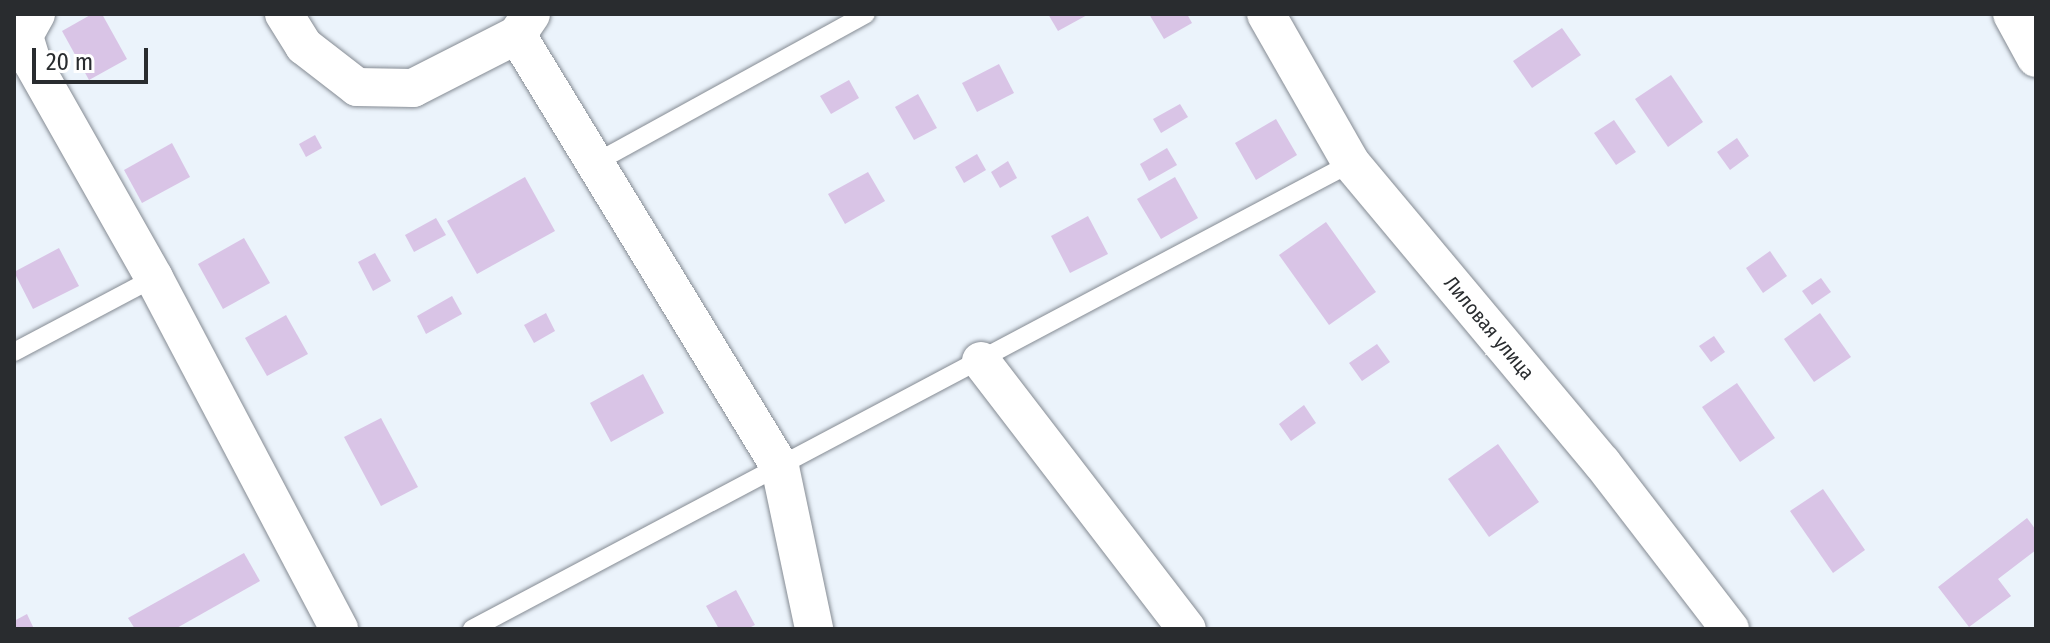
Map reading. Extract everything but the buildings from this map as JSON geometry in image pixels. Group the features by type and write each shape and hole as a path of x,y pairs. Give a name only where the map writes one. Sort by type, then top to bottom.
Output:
{"street":[{"path":"36,14 24,36 32,62 154,278 339,629"},
{"path":"284,14 304,46 357,87 413,88 524,24 595,163 780,467 814,629"},
{"name":"Лиловая улица","path":"1266,14 1351,163 1602,463 1730,629"},
{"path":"2012,14 2036,58"},
{"path":"981,361 1187,629"}],"lane":[{"path":"595,163 866,14"},
{"path":"472,629 1351,163"},
{"path":"14,352 154,278"}]}
